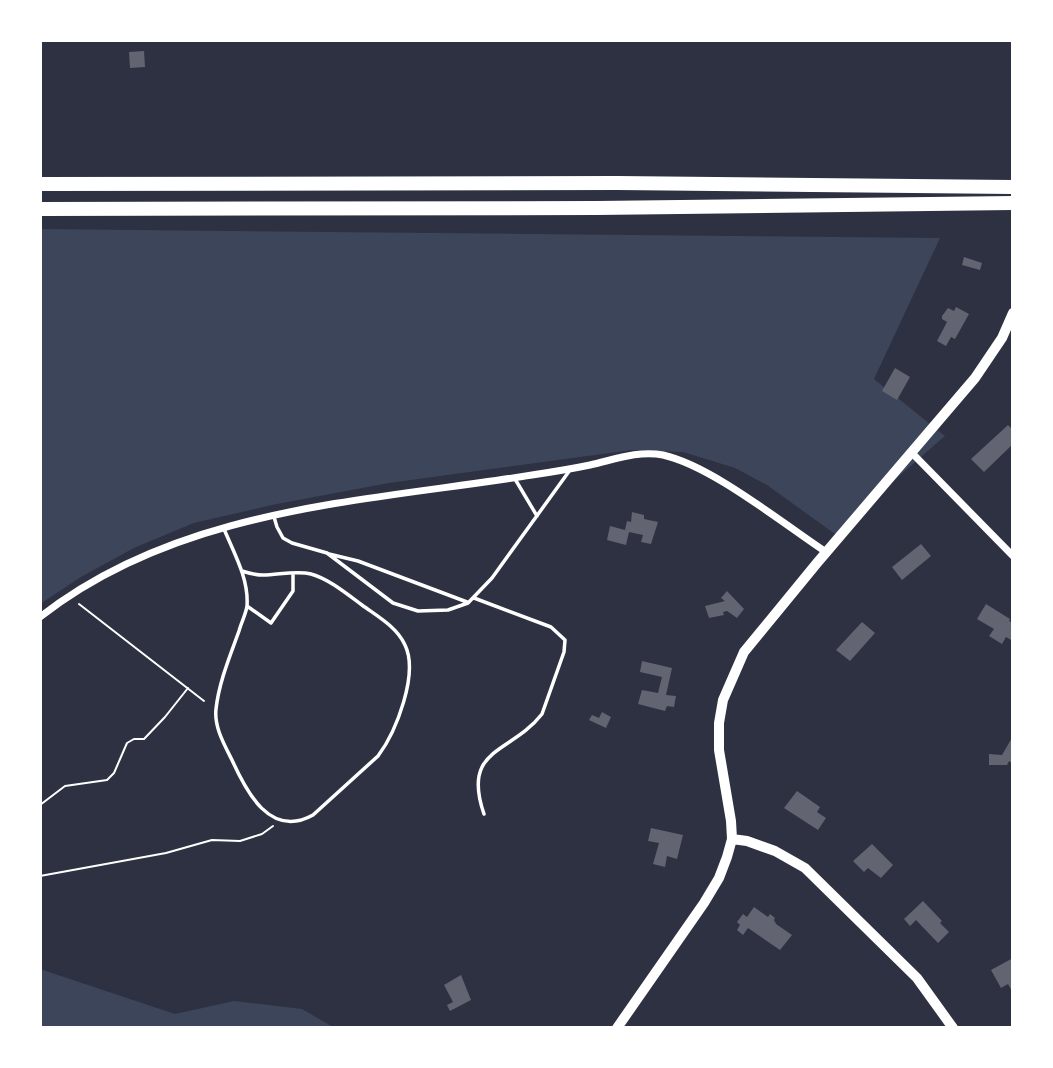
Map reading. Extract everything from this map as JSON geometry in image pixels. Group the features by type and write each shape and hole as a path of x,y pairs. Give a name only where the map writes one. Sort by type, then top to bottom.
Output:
{"highway":[{"path":"40,184 617,183 1013,187"},
{"path":"40,209 610,208 1013,203"}],"street":[{"path":"617,1028 719,878 732,839 719,750 719,723 723,700 732,676 754,638 991,357 1013,313"},
{"path":"912,453 1013,556"},
{"path":"40,617 69,597 155,550 223,527 274,515 571,469 638,454 674,458 717,480 826,552"},
{"path":"732,839 747,841 775,851 805,868 917,978 954,1028"}],"lane":[{"path":"327,553 393,603 418,611 448,610 468,603 492,579 571,469"},
{"path":"515,478 537,516"},
{"path":"274,515 284,538 292,543 358,561 468,603"},
{"path":"223,527 242,571 247,606 222,681 216,721 220,737 243,784 263,811 281,820 304,820 313,815 387,745 394,730 410,670 406,647 394,629 344,592 313,575 259,575 242,571"},
{"path":"247,606 271,623 293,591 293,573"},
{"path":"474,598 551,627 565,640 564,652 542,714 481,768 477,794 484,814"}],"path":[{"path":"69,597 204,701"},
{"path":"40,804 65,786 107,780 114,773 127,743 134,739 144,739 152,732 188,688"},
{"path":"40,876 166,853 212,840 240,841 262,834 276,824"}],"shaded area":[{"path":"40,229 940,238 874,379 945,436 890,484 839,537 767,485 735,468 683,452 632,450 389,483 194,523 134,548 81,577 40,604"},
{"path":"40,969 175,1014 234,1001 302,1009 335,1028 40,1028"}],"building":[{"path":"144,51 145,67 130,68 129,52"},
{"path":"964,257 982,263 980,270 962,265"},
{"path":"956,307 969,314 955,339 951,337 946,346 937,341 947,322 942,316 948,308 954,311"},
{"path":"895,368 910,377 897,400 882,391"},
{"path":"1008,425 1013,430 1013,444 984,472 971,459"},
{"path":"632,512 644,515 644,519 658,522 651,544 641,542 643,535 629,532 626,545 607,540 610,526 625,530 627,521 631,522"},
{"path":"921,544 931,556 902,580 892,567"},
{"path":"727,591 744,609 737,618 727,611 723,612 724,615 709,618 705,606 725,601 721,598"},
{"path":"986,604 1013,623 1013,641 1006,637 1002,644 989,636 994,629 977,619"},
{"path":"862,622 875,633 850,661 836,650"},
{"path":"642,661 672,668 666,695 676,696 674,707 667,706 665,711 638,704 642,690 658,693 662,677 640,672"},
{"path":"602,712 611,717 606,728 589,720 592,715 599,718"},
{"path":"1013,736 1013,764 1009,761 1007,765 989,765 989,754 1002,755"},
{"path":"797,791 820,807 817,812 826,818 818,830 784,808"},
{"path":"651,828 683,835 677,859 667,856 665,867 653,864 659,843 648,841"},
{"path":"872,844 893,865 881,878 868,868 864,872 853,861"},
{"path":"923,901 949,932 938,943 916,920 910,926 904,919"},
{"path":"754,907 768,917 770,914 775,918 776,924 792,935 780,950 748,928 743,935 737,930 740,925 737,922 743,914 747,917"},
{"path":"1013,958 1013,993 1008,984 1001,988 991,970"},
{"path":"461,975 471,1000 450,1011 447,1005 453,1002 444,985"}]}
